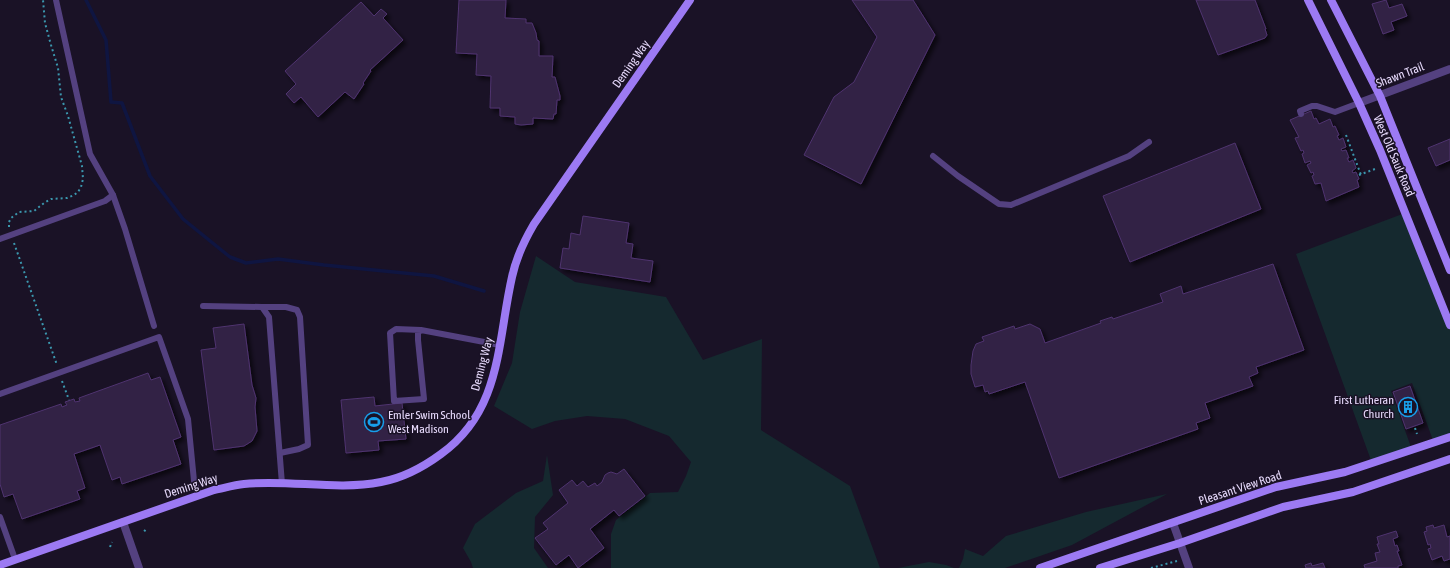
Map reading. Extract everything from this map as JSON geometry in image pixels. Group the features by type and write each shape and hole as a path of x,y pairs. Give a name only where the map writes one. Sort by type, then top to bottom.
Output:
{"street":[{"name":"Deming Way","path":"0,565 199,495 245,484 346,486 365,485 396,479 429,463 455,442 466,431 476,416 492,383 512,276 524,240 690,0"},
{"name":"West Old Sauk Road","path":"1308,0 1380,150 1450,325"},
{"name":"West Old Sauk Road","path":"1331,0 1380,96 1450,270"},
{"name":"Shawn Trail","path":"1359,104 1450,69"},
{"name":"Pleasant View Road","path":"1040,568 1276,487 1344,472 1450,437"},
{"path":"1100,568 1180,543 1263,513 1283,507 1353,492 1450,459"},
{"path":"123,522 139,568"},
{"path":"1173,523 1189,568"}],"lane":[{"path":"56,0 90,154 113,195 125,229 154,326"},
{"path":"1301,114 1300,112 1312,106 1317,106 1335,112 1359,104"},
{"path":"933,156 958,176 999,204 1011,205 1130,156 1149,142"},
{"path":"0,239 105,201 113,195"},
{"path":"203,306 286,307 297,310 300,317 308,444 299,449 280,452"},
{"path":"262,307 270,317 282,484"},
{"path":"421,330 418,333 418,340 424,399 394,401 390,333 396,329 421,330 500,345"},
{"path":"0,394 159,338 188,419 194,481 199,495"},
{"path":"0,517 15,559"}],"path":[{"path":"43,0 45,23 50,45 58,68 61,97 82,166 83,179 81,187 74,195 67,198 51,199 34,211 19,212 14,214 9,222 12,235 69,400"},
{"path":"1346,135 1360,175 1375,169"},
{"path":"3,222 9,222"},
{"path":"1415,428 1417,434"},
{"path":"144,530 148,533"},
{"path":"110,547 112,542"},
{"path":"1152,568 1186,559"}],"shaded area":[{"path":"1405,213 1450,325 1450,437 1434,443 1412,383 1391,391 1412,450 1372,463 1296,254"},
{"path":"536,256 575,282 666,297 703,360 762,339 761,430 850,486 880,568 611,568 611,534 616,520 650,493 678,492 691,462 669,436 625,419 587,416 555,421 532,429 494,406 512,363 520,312"},
{"path":"547,455 553,495 535,517 534,548 548,568 473,568 463,548 475,524 516,493 543,481"},
{"path":"1167,494 1072,545 1005,568 959,568 965,549 983,556 1006,536 1086,512"},
{"path":"929,562 954,568 898,568"}],"building":[{"path":"459,0 506,0 505,18 526,19 526,23 532,23 537,40 539,41 539,56 553,56 552,77 555,77 560,100 557,100 556,114 554,114 553,119 533,118 533,124 515,124 515,117 500,116 500,108 490,108 491,76 476,75 477,54 456,53"},
{"path":"852,0 913,0 935,35 861,184 804,155 834,97 854,82 877,37"},
{"path":"1196,0 1255,0 1267,35 1265,38 1218,55"},
{"path":"1386,0 1389,8 1402,4 1407,16 1391,22 1394,30 1383,34 1372,4"},
{"path":"361,2 374,16 381,9 387,14 383,18 403,40 370,70 371,71 363,83 364,84 354,99 345,92 318,117 301,97 294,103 286,94 296,84 285,71"},
{"path":"1311,111 1314,119 1316,118 1319,124 1330,119 1333,127 1335,126 1339,135 1337,136 1339,140 1343,138 1346,147 1341,149 1342,151 1346,150 1349,162 1353,160 1356,168 1352,171 1353,173 1356,172 1359,179 1357,180 1359,187 1326,201 1321,183 1315,184 1312,176 1314,175 1313,172 1311,173 1307,165 1311,163 1310,161 1305,163 1302,154 1304,153 1303,150 1301,151 1295,138 1299,137 1290,120"},
{"path":"1450,139 1450,160 1436,166 1428,148"},
{"path":"1235,143 1261,209 1130,262 1103,196"},
{"path":"583,216 629,223 626,243 633,244 631,258 653,261 650,282 560,268 563,248 569,249 571,233 580,235"},
{"path":"1273,264 1304,350 1256,367 1258,373 1249,377 1253,386 1205,403 1210,418 1196,423 1198,429 1059,478 1025,382 989,394 988,391 985,392 983,385 975,387 971,374 971,365 973,351 976,344 984,341 982,337 1014,326 1015,329 1030,324 1040,329 1045,343 1101,323 1100,321 1112,317 1113,319 1163,302 1160,294 1181,286 1183,294"},
{"path":"244,324 252,385 256,398 255,407 257,431 252,441 244,446 214,450 201,350 216,348 213,328"},
{"path":"148,373 151,380 160,377 181,437 173,440 181,464 122,484 120,477 112,480 100,445 74,454 85,488 77,491 80,499 22,519 13,494 4,497 0,484 0,425 61,404 62,407 67,405 65,402 74,399 75,402 80,401 79,398"},
{"name":"First Lutheran Church","path":"1410,386 1423,423 1406,429 1393,392"},
{"name":"Emler Swim School West Madison","path":"374,397 375,406 402,403 406,439 378,441 379,450 346,453 341,400"},
{"path":"624,469 645,496 619,516 614,510 590,529 604,548 578,568 569,555 556,565 535,538 548,529 543,523 568,503 559,490 572,480 577,486 583,481 588,487 595,483 597,486 602,482 605,475 608,473 611,472 617,474"},
{"path":"1433,525 1434,528 1444,525 1447,537 1450,536 1450,559 1444,561 1442,556 1432,560 1428,549 1431,548 1430,544 1428,545 1424,532 1427,531 1426,527"},
{"path":"1396,531 1398,537 1393,539 1395,546 1397,545 1399,551 1397,551 1402,565 1398,566 1398,568 1365,568 1364,565 1377,561 1375,553 1380,552 1377,544 1379,544 1377,537"},
{"path":"1311,563 1312,566 1323,563 1325,568 1306,568 1305,565"}],"waterway":[{"path":"86,0 106,40 111,102 122,103 150,176 183,219 230,257 246,263 278,259 434,276 484,291"}],"place":[{"name":"First Lutheran Church","path":"1408,407"},
{"name":"Emler Swim School West Madison","path":"374,422"}]}
